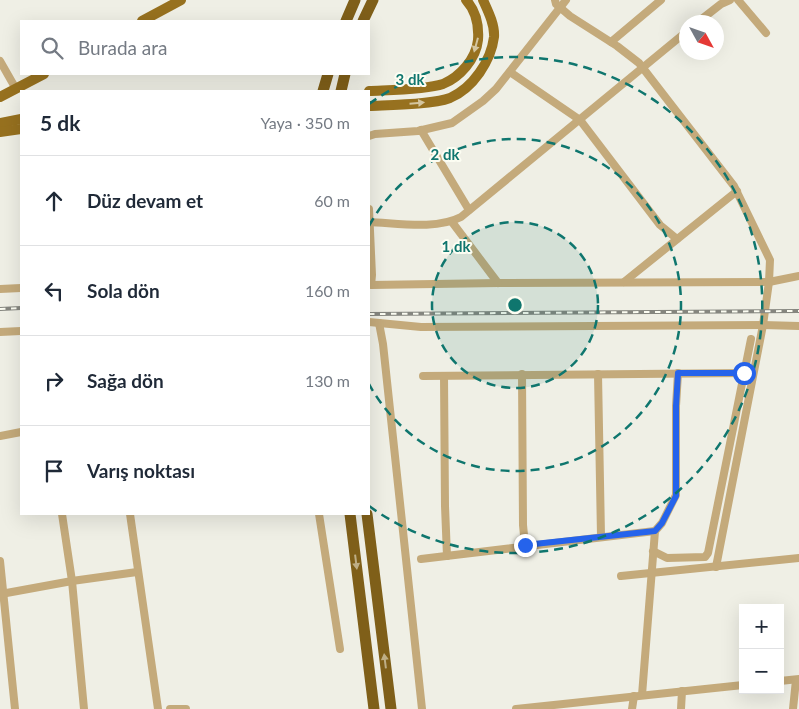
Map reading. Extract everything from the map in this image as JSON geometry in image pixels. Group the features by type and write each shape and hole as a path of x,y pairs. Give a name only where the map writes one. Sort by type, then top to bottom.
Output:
{"highway":[{"path":"346,20 355,0"},
{"path":"364,19 373,0"},
{"path":"323,90 328,75"},
{"path":"341,90 345,75"},
{"path":"350,515 374,709"},
{"path":"367,515 391,709"}],"main road":[{"path":"144,20 182,0"},
{"path":"364,19 380,0"},
{"path":"370,91 442,84 458,75 469,62 477,46 479,30 475,15 466,0"},
{"path":"370,106 424,103 450,98 479,74 489,57 494,36 490,16 483,0"},
{"path":"0,97 42,75"},
{"path":"0,123 20,119"},
{"path":"0,132 20,129"}],"street":[{"path":"370,136 422,130 452,123 483,101 496,89 510,72 557,3 566,0"},
{"path":"612,42 661,0"},
{"path":"707,15 721,4 730,0"},
{"path":"738,0 766,33"},
{"path":"557,3 585,27 612,42 643,68 737,192 770,260 763,325 716,567"},
{"path":"370,222 432,224 452,222 679,38"},
{"path":"0,62 16,88"},
{"path":"510,72 580,120 660,225 677,239"},
{"path":"422,130 469,210"},
{"path":"624,282 737,192"},
{"path":"452,222 498,283"},
{"path":"370,286 498,283 769,282 799,276"},
{"path":"0,289 20,288"},
{"path":"370,322 421,327 799,326"},
{"path":"380,323 422,709"},
{"path":"0,332 20,331"},
{"path":"653,551 668,558 705,558 708,553 752,339"},
{"path":"632,709 638,696 655,531 662,523 676,496 678,373"},
{"path":"423,376 744,373"},
{"path":"522,374 522,525 525,545"},
{"path":"598,374 601,536"},
{"path":"444,376 444,506 447,556"},
{"path":"0,436 20,432"},
{"path":"62,515 72,581 84,709"},
{"path":"130,515 158,709"},
{"path":"319,515 340,649"},
{"path":"421,559 525,545 655,531"},
{"path":"621,576 799,558"},
{"path":"0,562 15,709"},
{"path":"2,594 72,581 137,572"},
{"path":"793,709 796,680"},
{"path":"516,709 739,685"},
{"path":"681,709 682,691"},
{"path":"170,709 186,709"}],"railway":[{"path":"0,309 20,308"},
{"path":"370,314 799,311"}],"route":[{"path":"525,545 655,531 662,523 676,496 678,373 744,373"}]}
